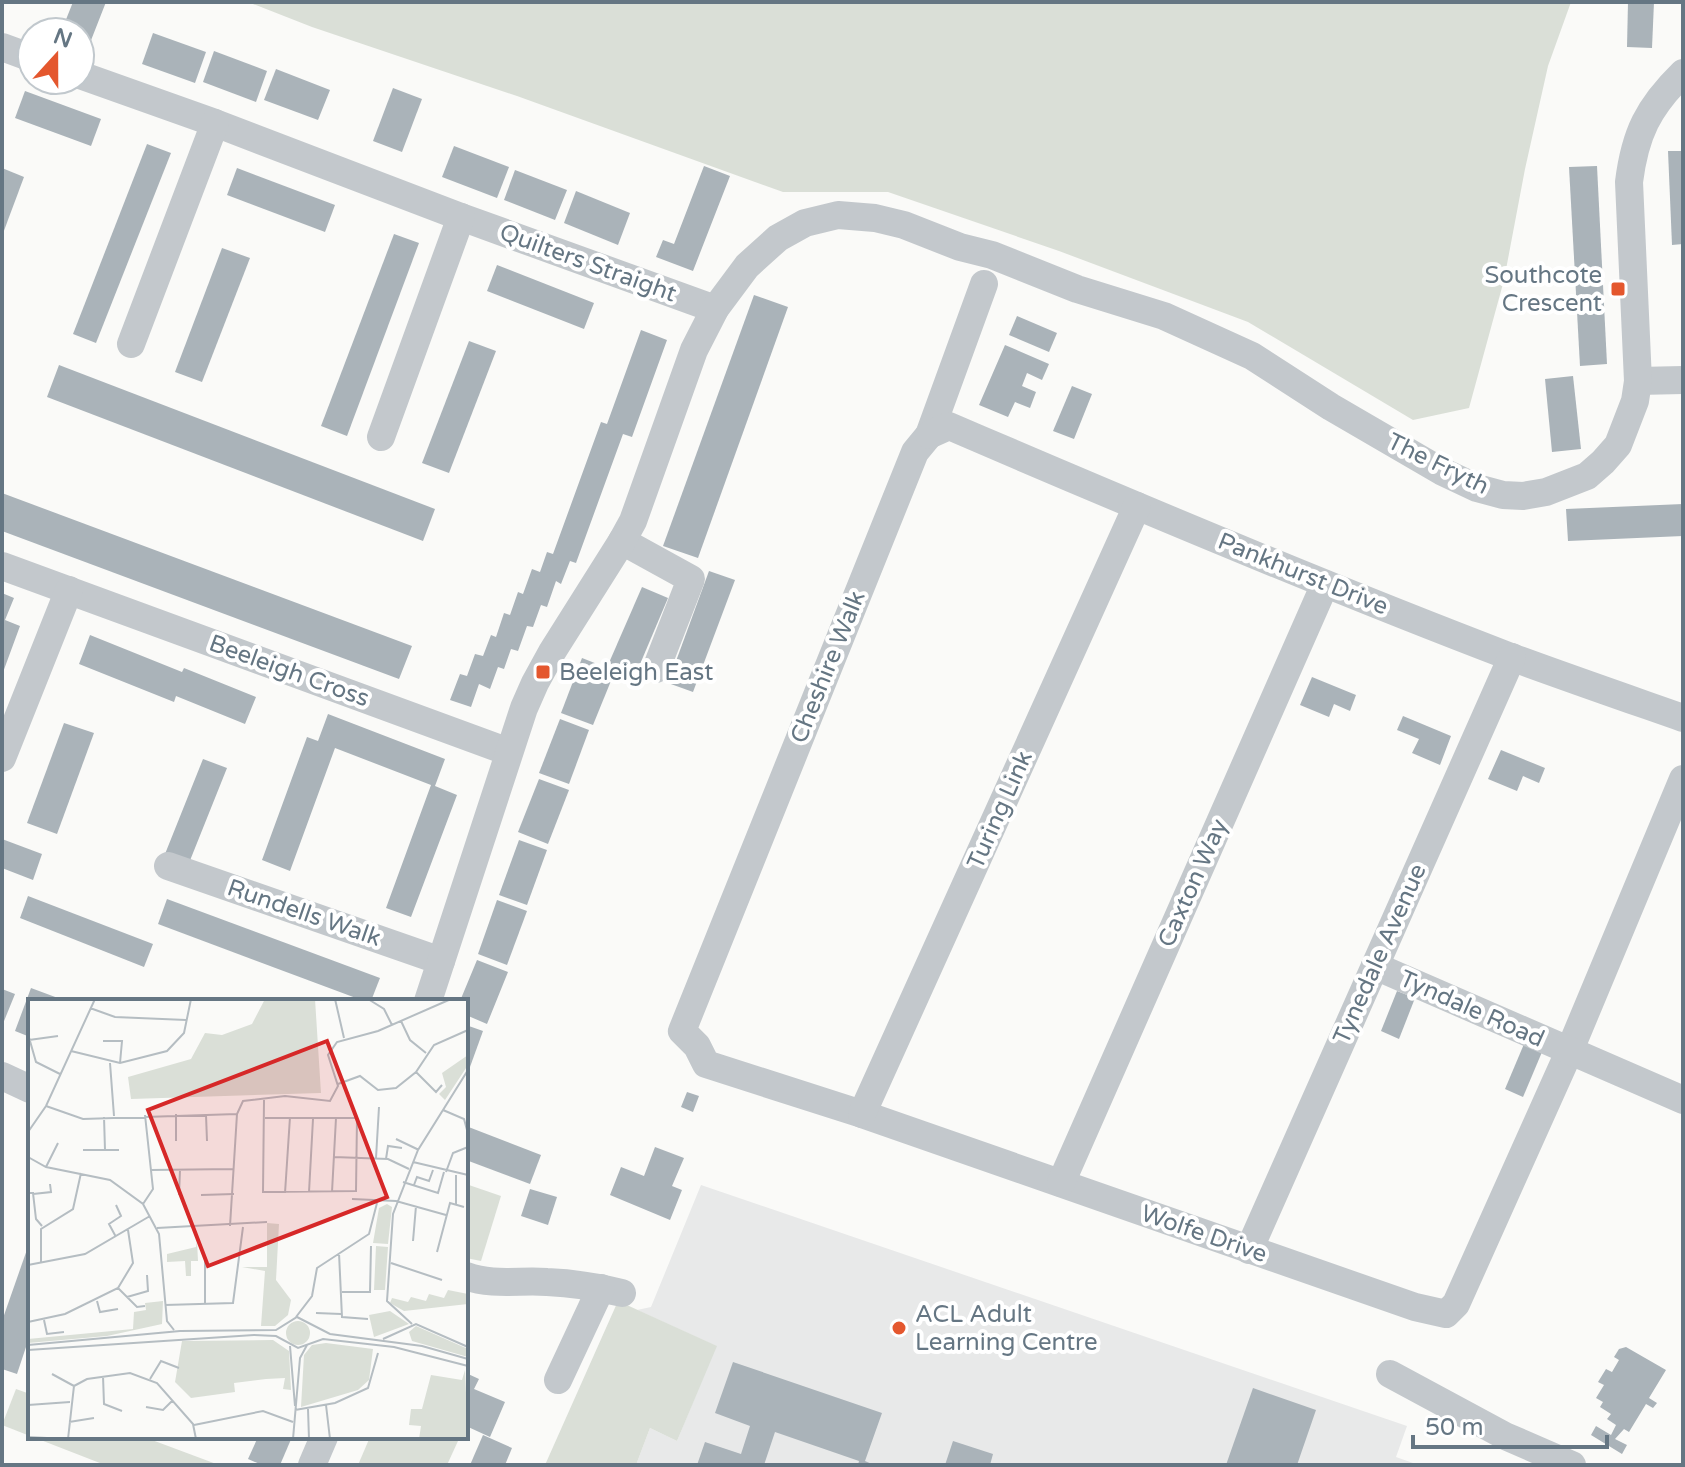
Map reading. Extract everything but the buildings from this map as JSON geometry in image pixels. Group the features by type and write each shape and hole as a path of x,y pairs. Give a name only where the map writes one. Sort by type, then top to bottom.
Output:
{"street":[{"name":"The Fryth","path":"715,309 747,266 778,238 805,223 838,215 875,218 904,225 1077,289 1164,316 1252,356 1331,407 1441,471 1477,488 1503,495 1546,492 1587,476 1603,462 1618,445 1635,401 1638,381 1629,182 1631,159 1637,137 1656,101 1683,73"},
{"name":"Quilters Straight","path":"96,81 715,309"},
{"path":"131,344 215,123"},
{"path":"381,437 461,217"},
{"name":"Cheshire Walk","path":"697,1046 682,1031 915,452 929,435 984,284"},
{"path":"429,999 509,752 535,683 633,521 694,350 715,309"},
{"path":"1638,381 1683,380"},
{"name":"Pankhurst Drive","path":"929,435 949,426 1325,584 1512,657 1683,718"},
{"name":"Turing Link","path":"862,1114 1137,506"},
{"path":"622,541 691,579 656,669"},
{"name":"Beeleigh Cross","path":"2,566 509,752"},
{"name":"Caxton Way","path":"1061,1183 1325,584"},
{"path":"2,758 69,590"},
{"name":"Tynedale Avenue","path":"1249,1250 1512,657"},
{"path":"1569,1052 1683,779"},
{"name":"Rundells Walk","path":"168,866 441,961"},
{"name":"Tyndale Road","path":"1375,966 1683,1100"},
{"name":"Wolfe Drive","path":"697,1046 706,1064 862,1114 1415,1307 1446,1314 1456,1304 1569,1052"},
{"path":"2,1076 28,1088"},
{"path":"468,1277 482,1282 544,1281 588,1284 612,1290 558,1380"},
{"path":"1390,1374 1505,1436 1572,1465"},
{"path":"312,1465 323,1439"}],"shaded area":[{"path":"248,2 1571,2 1548,66 1504,280 1469,408 1413,420 1248,322 1059,251 888,192 783,192"},
{"path":"468,1185 501,1196 481,1261 468,1258"},
{"name":"ACL Adult Learning Centre","path":"701,1185 1407,1426 1396,1457 1413,1463 636,1465 650,1428 677,1441 716,1346 637,1310 651,1307"},
{"path":"618,1301 717,1346 677,1441 650,1428 636,1465 545,1465"},
{"path":"16,1389 28,1393 28,1435 2,1425"},
{"path":"38,1439 149,1439 219,1465 105,1465"},
{"path":"369,1439 458,1439 447,1465 358,1465"}],"place":[{"name":"Southcote Crescent","path":"1618,289"},
{"name":"Beeleigh East","path":"543,672"},
{"name":"ACL Adult Learning Centre","path":"899,1328"}]}
